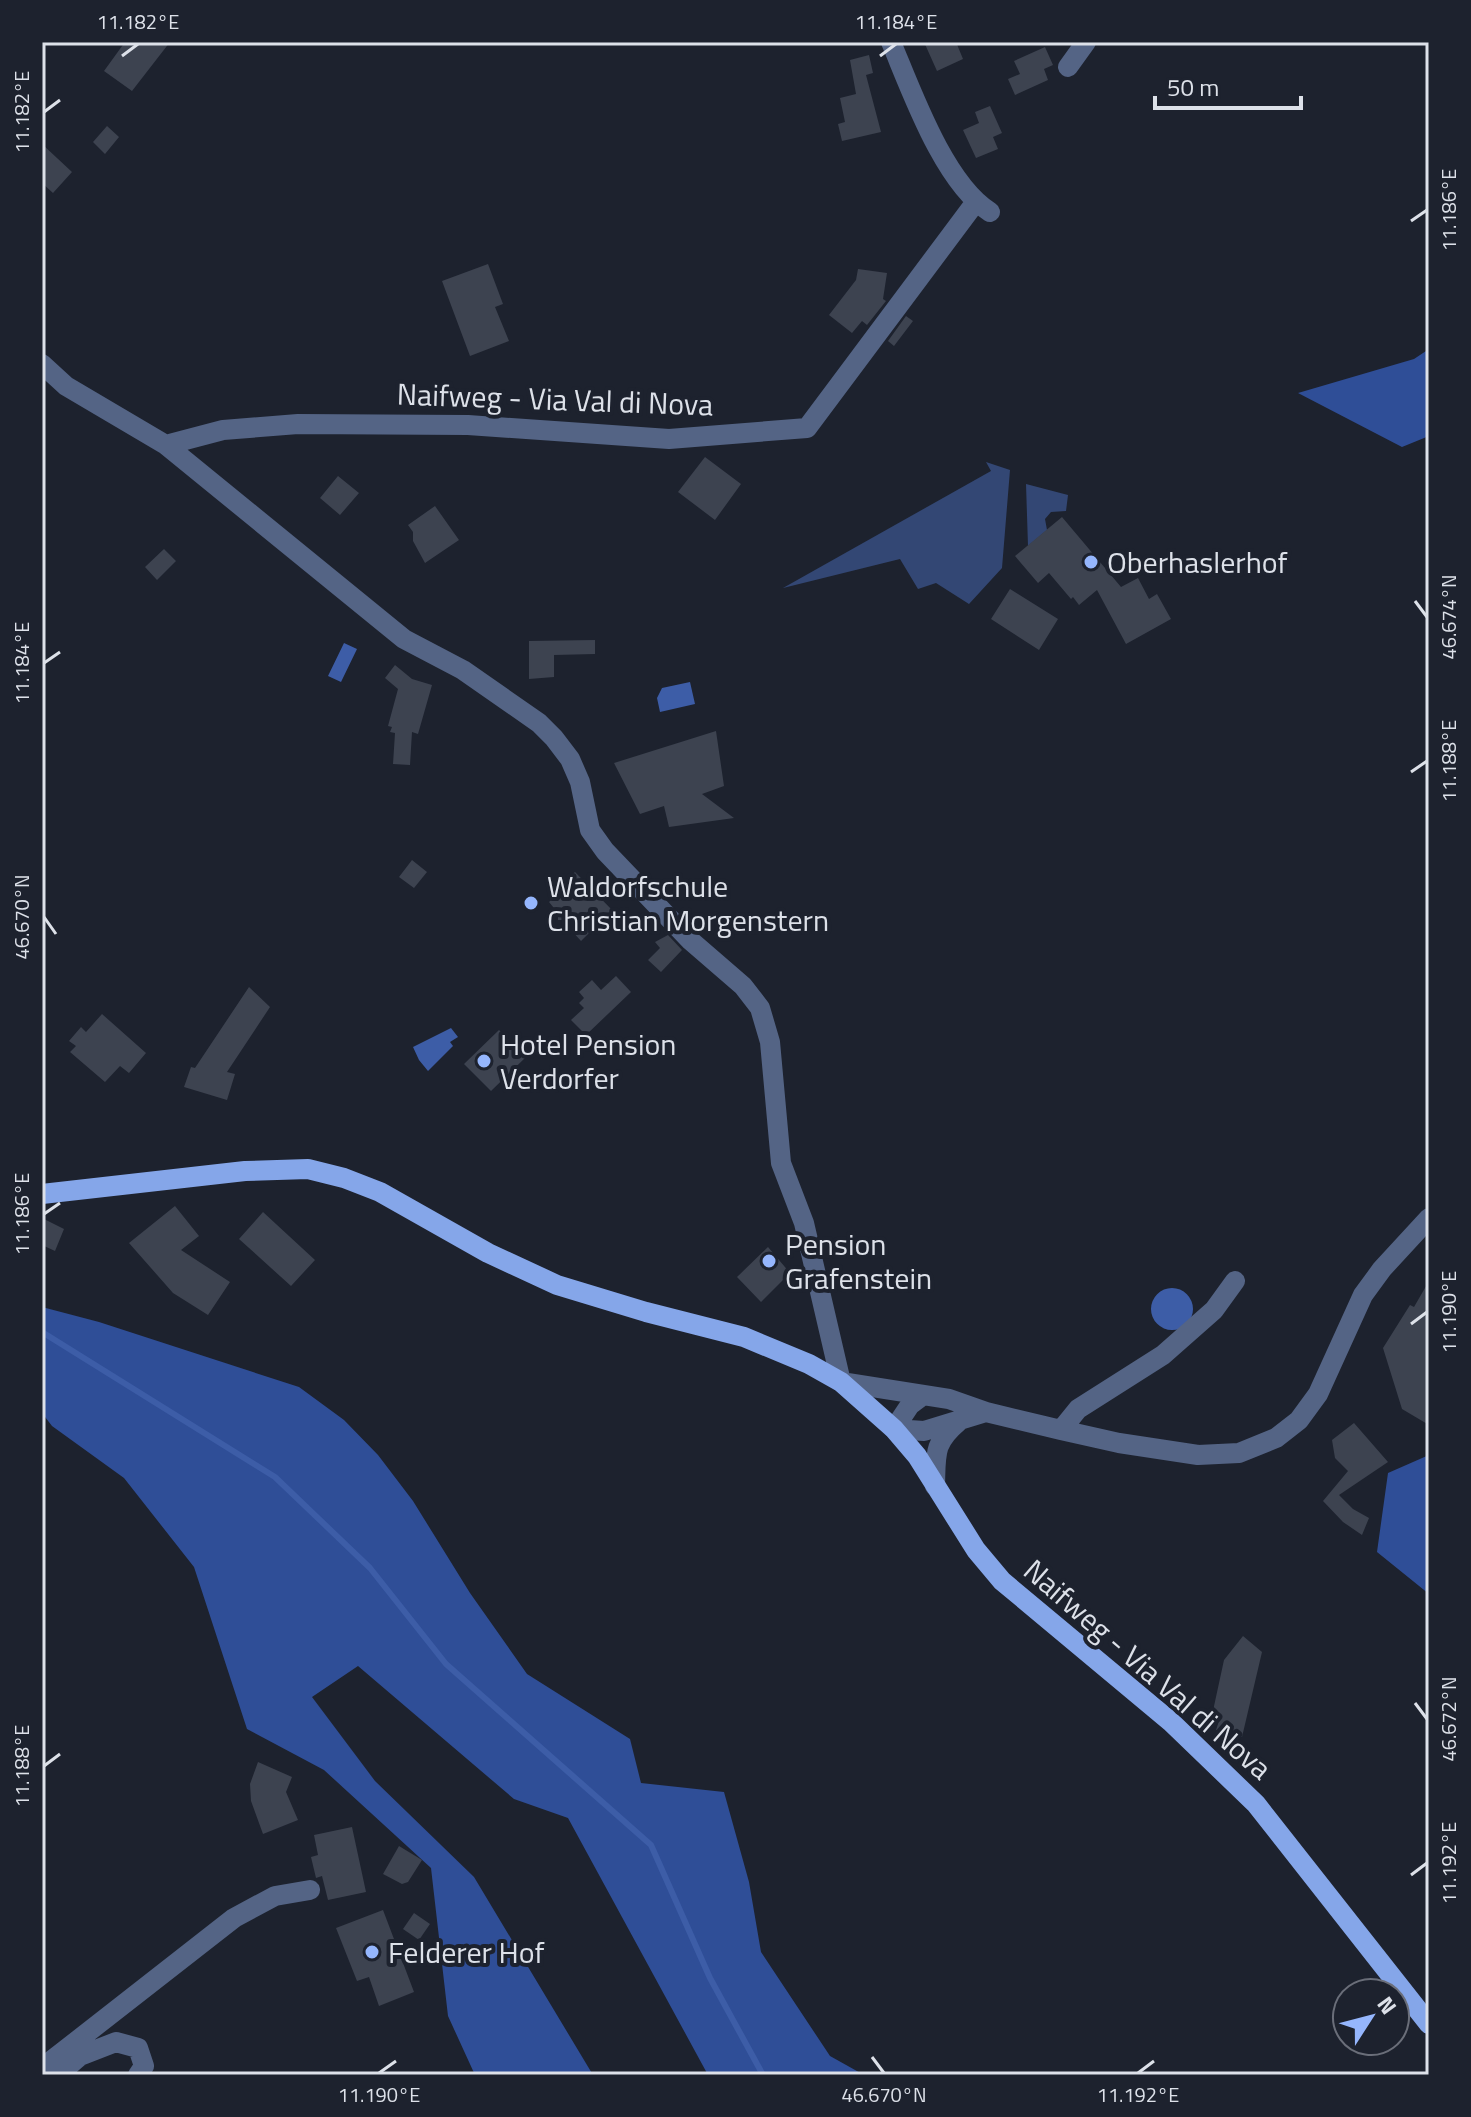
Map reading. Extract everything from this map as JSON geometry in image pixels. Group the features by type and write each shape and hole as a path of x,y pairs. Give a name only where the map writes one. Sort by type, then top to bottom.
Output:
{"main road":[{"name":"Naifweg - Via Val di Nova","path":"42,1194 245,1171 308,1169 380,1192 488,1253 557,1285 744,1337 809,1364 841,1382 894,1429 917,1456 976,1550 1002,1581 1171,1722 1256,1804 1429,2024"}],"street":[{"name":"Naifweg - Via Val di Nova","path":"166,445 223,430 298,424 468,425 669,439 807,428 982,208 949,166 928,129 891,42"},
{"path":"1068,67 1086,42"},
{"path":"42,364 66,386 166,445 404,639 463,670 539,723 570,759 580,782 590,830 605,851 691,941 743,986 760,1008 770,1042 781,1163 804,1223 841,1382 949,1399 986,1412 1119,1443 1198,1455 1239,1453 1276,1438 1309,1408 1363,1295 1382,1269 1429,1218"},
{"path":"1061,1430 1078,1409 1163,1355 1214,1310 1235,1281"},
{"path":"922,1396 910,1405 894,1429 924,1431 986,1412"},
{"path":"935,1486 936,1457 942,1436 963,1417"},
{"path":"42,2068 234,1918 275,1896 310,1890"},
{"path":"58,2075 80,2056 116,2042 138,2048 144,2066 138,2075"}],"shaded area":[{"path":"1429,349 1429,436 1402,447 1298,393 1414,359"},
{"path":"986,462 1010,470 1002,568 969,604 936,583 918,589 900,559 783,588 991,471"},
{"path":"1026,484 1068,495 1066,511 1051,512 1045,519 1047,530 1028,546"},
{"path":"344,643 357,649 341,682 328,676"},
{"path":"690,682 695,704 660,712 657,698 662,688"},
{"path":"451,1028 458,1037 450,1042 453,1046 428,1071 413,1047"},
{"path":"1172,1288 1187,1294 1193,1309 1187,1324 1172,1330 1157,1324 1151,1309 1157,1294"},
{"path":"42,1307 99,1322 299,1387 344,1420 378,1455 413,1501 470,1593 527,1674 630,1739 641,1783 724,1792 749,1882 761,1952 830,2056 864,2075 708,2075 568,1818 514,1799 358,1666 312,1697 375,1781 474,1877 593,2075 475,2075 448,2016 431,1868 324,1770 247,1729 194,1567 124,1478 52,1426 42,1413"},
{"path":"1429,1455 1429,1594 1377,1552 1388,1473"}],"building":[{"path":"125,42 170,42 132,91 104,71"},
{"path":"924,42 956,42 963,59 937,71"},
{"path":"1045,47 1053,65 1044,69 1048,80 1015,95 1008,79 1020,74 1014,61"},
{"path":"869,55 873,73 866,75 881,132 842,141 838,124 845,122 840,98 856,94 850,60"},
{"path":"990,106 1002,133 993,137 998,149 976,158 963,130 979,123 975,112"},
{"path":"107,126 119,137 105,154 93,142"},
{"path":"42,144 72,172 53,193 42,183"},
{"path":"488,264 503,304 495,307 509,341 470,356 442,281"},
{"path":"858,269 887,273 883,299 886,301 867,325 862,321 852,333 829,315 856,280"},
{"path":"906,316 913,321 894,346 888,341"},
{"path":"705,457 741,484 715,520 678,492"},
{"path":"338,476 359,493 340,515 320,498"},
{"path":"435,506 459,540 425,563 408,525"},
{"path":"1062,517 1121,587 1138,578 1149,599 1157,594 1171,619 1126,644 1097,590 1079,605 1049,573 1038,583 1015,556"},
{"path":"164,549 176,561 157,580 145,567"},
{"path":"1010,589 1058,619 1039,650 991,619"},
{"path":"595,640 595,654 554,655 554,677 529,679 529,641"},
{"path":"395,665 412,679 432,685 418,734 412,732 410,765 393,764 395,733 390,732 392,727 388,726 398,689 385,678"},
{"path":"716,731 724,786 702,794 734,818 669,827 664,806 640,814 614,763"},
{"path":"412,860 427,872 414,888 399,877"},
{"path":"575,872 612,910 607,915 611,919 596,933 593,929 581,941 562,920 558,920 558,913 549,902 556,895 553,893"},
{"path":"668,935 682,950 661,972 648,960 660,948 655,942"},
{"path":"616,976 631,992 586,1035 571,1020 584,1008 579,1003 584,998 579,992 592,980 601,990"},
{"path":"249,987 270,1007 227,1072 235,1074 227,1100 184,1087 191,1067 195,1068"},
{"path":"102,1014 146,1053 129,1073 120,1066 105,1082 70,1052 76,1046 69,1041 81,1027 86,1032"},
{"path":"499,1030 526,1057 491,1091 464,1064"},
{"path":"175,1206 199,1236 181,1250 230,1282 208,1315 173,1293 129,1243"},
{"path":"263,1212 315,1260 291,1286 239,1239"},
{"path":"42,1218 64,1229 55,1251 42,1245"},
{"path":"768,1247 790,1273 761,1302 737,1277"},
{"path":"1429,1281 1429,1425 1402,1409 1383,1348"},
{"path":"1354,1423 1388,1462 1339,1495 1353,1509 1369,1518 1362,1535 1343,1522 1323,1501 1348,1471 1335,1458 1332,1440"},
{"path":"1243,1636 1262,1652 1242,1737 1216,1730 1219,1721 1211,1720 1224,1660"},
{"path":"258,1762 292,1777 286,1792 298,1820 263,1834 251,1801 250,1784"},
{"path":"352,1827 366,1892 328,1900 322,1876 316,1878 311,1857 318,1855 314,1835"},
{"path":"399,1846 422,1860 408,1882 402,1884 383,1874"},
{"name":"Felderer Hof","path":"383,1910 414,1992 379,2006 369,1977 357,1981 336,1928"},
{"path":"414,1913 430,1924 419,1940 403,1929"}],"waterway":[{"path":"42,1332 275,1477 370,1568 446,1664 651,1845 710,1978 763,2075"}],"place":[{"name":"Oberhaslerhof","path":"1091,562"},
{"name":"Waldorfschule Christian Morgenstern","path":"531,903"},
{"name":"Hotel Pension Verdorfer","path":"484,1061"},
{"name":"Pension Grafenstein","path":"769,1261"},
{"name":"Felderer Hof","path":"372,1952"}]}
